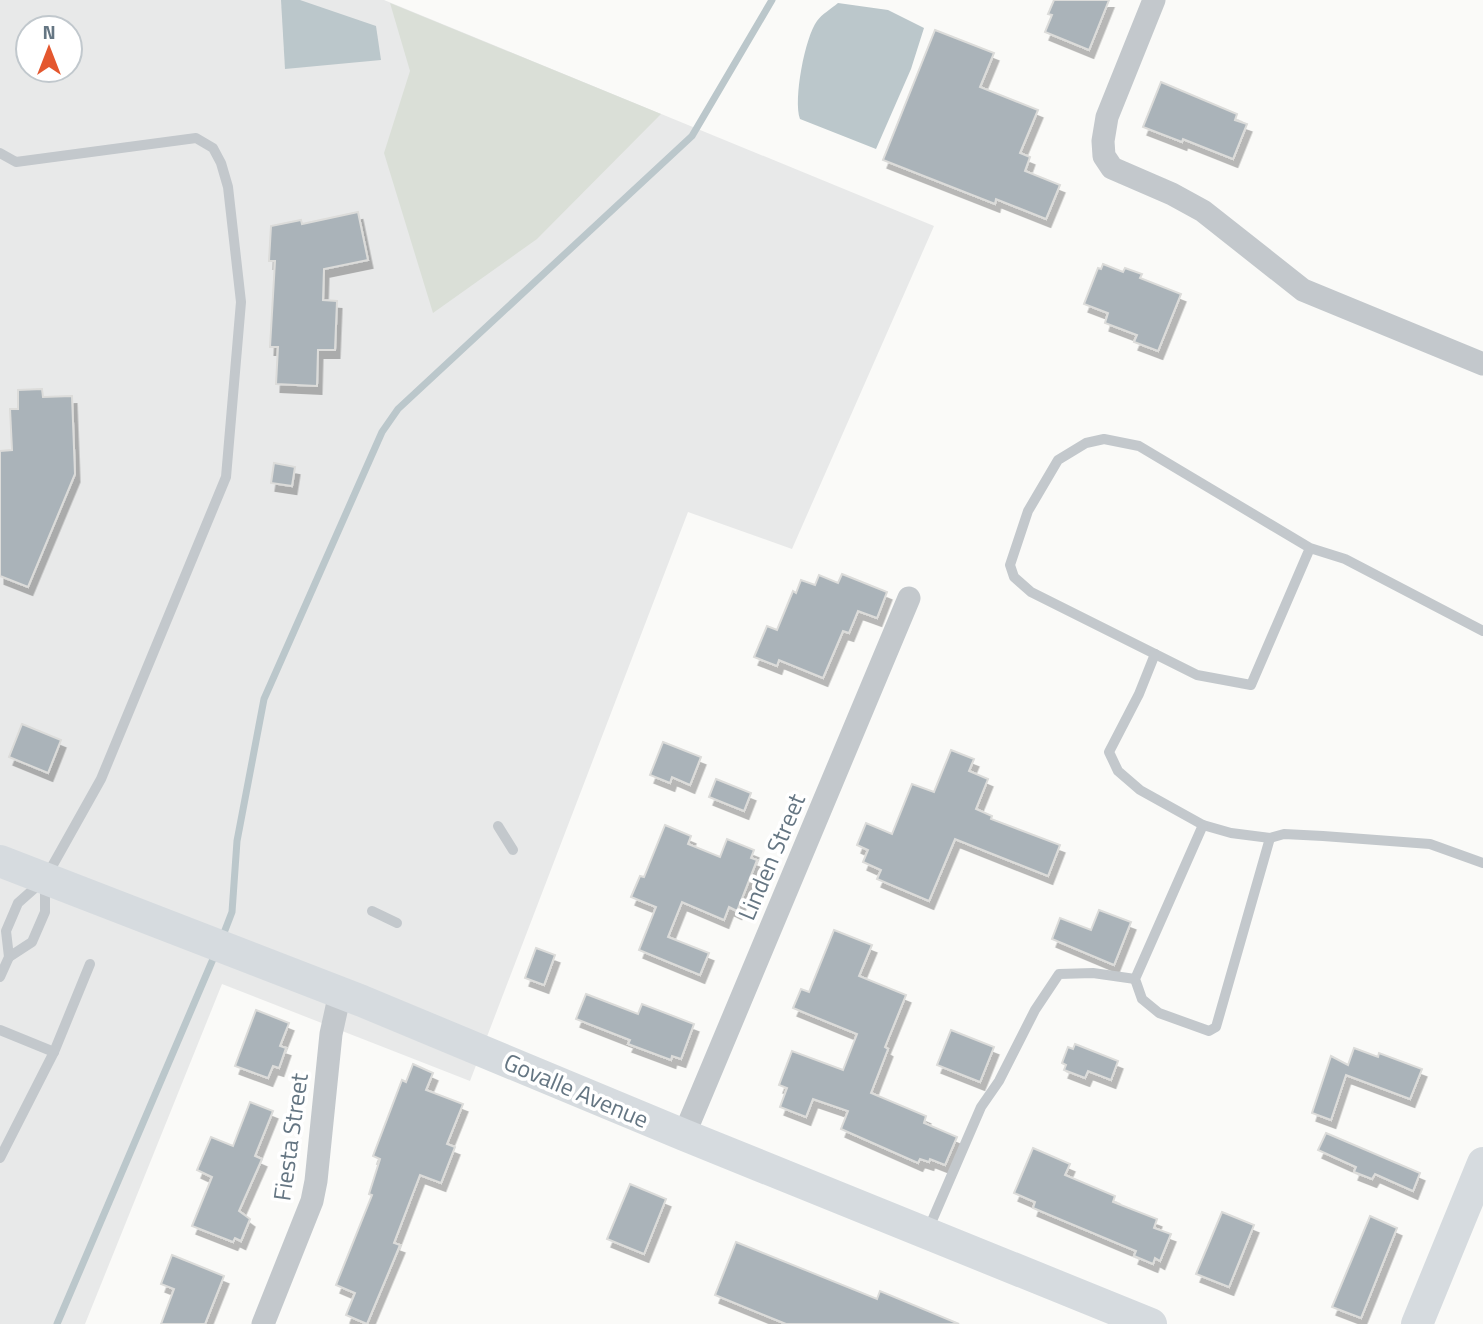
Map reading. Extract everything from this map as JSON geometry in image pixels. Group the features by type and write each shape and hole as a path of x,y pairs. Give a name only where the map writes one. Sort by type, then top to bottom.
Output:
{"street":[{"path":"1154,0 1107,117 1103,141 1104,156 1112,168 1172,194 1203,211 1303,290 1483,364"},
{"name":"Linden Street","path":"684,1135 909,598"},
{"name":"Govalle Avenue","path":"0,861 340,993 1151,1324"},
{"name":"Fiesta Street","path":"263,1324 312,1201 331,1034 340,993"},
{"path":"1417,1324 1469,1214 1483,1163"}],"lane":[{"path":"0,153 16,162 196,138 213,148 228,187 241,302 226,477 101,779 45,879 18,903 6,931 5,955 0,977"},
{"path":"1310,548 1251,685 1197,675 1031,592 1014,577 1010,565 1028,511 1058,460 1086,443 1104,439 1139,446 1310,548 1345,559 1483,631"},
{"path":"1156,654 1110,752 1118,771 1140,790 1203,825 1231,832 1270,838 1284,834 1430,844 1483,863"},
{"path":"1203,825 1135,979 1142,999 1159,1013 1209,1031 1216,1027 1270,838"},
{"path":"498,826 513,850"},
{"path":"5,955 33,942 45,912 45,879"},
{"path":"372,911 397,923"},
{"path":"0,1158 54,1052 90,964"},
{"path":"926,1234 981,1107 999,1081 1035,1010 1059,974 1093,973 1135,979"},
{"path":"0,1030 54,1052"}],"shaded area":[{"path":"0,0 384,0 934,226 792,549 688,512 470,1081 222,984 85,1324 0,1324"},
{"path":"281,0 300,0 376,26 381,60 285,69"},
{"path":"390,3 661,114 537,239 433,313 384,153 410,71"},
{"path":"838,3 888,10 924,28 911,69 876,149 800,119 799,84 808,40 817,21"}],"building":[{"path":"1054,0 1109,0 1089,50 1045,32 1052,15 1048,14"},
{"path":"935,30 994,53 980,87 1038,110 1020,153 1030,157 1025,171 1060,185 1046,219 996,199 995,204 883,160"},
{"path":"1161,82 1237,114 1235,120 1247,124 1233,159 1143,127"},
{"path":"358,212 368,260 324,269 323,300 337,301 335,350 318,350 317,386 276,384 278,347 270,347 275,261 269,261 271,226 301,220 302,224"},
{"path":"1103,264 1123,272 1125,268 1142,274 1140,278 1181,294 1158,351 1134,342 1137,335 1105,323 1108,313 1084,304 1098,268 1101,269"},
{"path":"42,389 43,397 72,396 75,474 28,587 0,576 0,451 12,450 10,409 18,409 18,390"},
{"path":"274,463 295,467 292,486 271,483"},
{"path":"842,574 887,592 877,618 858,611 849,633 843,631 823,678 779,660 777,666 754,657 767,626 777,630 793,591 796,593 801,580 815,585 819,575 838,583"},
{"path":"22,724 61,740 48,773 9,757"},
{"path":"663,742 701,757 690,785 672,777 670,783 650,775"},
{"path":"951,750 974,759 969,771 988,779 976,809 992,816 991,819 1060,845 1048,876 955,839 929,901 877,879 881,870 863,862 868,850 857,845 866,823 892,834 912,784 934,792"},
{"path":"716,779 751,793 744,811 709,797"},
{"path":"665,825 691,836 688,844 720,857 727,839 754,850 751,858 757,860 737,911 729,907 724,920 682,902 668,937 709,953 700,975 639,950 656,907 631,897 640,876 644,877"},
{"path":"1099,910 1131,922 1114,965 1052,939 1060,918 1091,930"},
{"path":"834,930 872,945 859,976 906,995 885,1047 888,1049 871,1093 926,1116 924,1123 957,1137 945,1165 930,1159 929,1162 920,1159 918,1163 841,1129 848,1111 813,1099 806,1117 780,1107 787,1088 779,1085 792,1051 843,1070 857,1034 793,1008 801,989 809,992"},
{"path":"536,948 555,955 544,985 525,978"},
{"path":"586,994 638,1014 642,1004 694,1024 681,1059 672,1056 671,1060 628,1044 630,1040 576,1019"},
{"path":"256,1010 289,1023 280,1046 286,1048 279,1068 273,1066 268,1078 235,1066"},
{"path":"951,1030 994,1047 980,1082 937,1065"},
{"path":"1075,1044 1118,1061 1111,1080 1088,1071 1085,1078 1064,1070 1066,1065 1062,1063 1068,1047 1073,1049"},
{"path":"1354,1048 1378,1057 1379,1053 1422,1069 1410,1099 1346,1075 1331,1120 1312,1113 1331,1056 1348,1065"},
{"path":"413,1064 433,1073 426,1090 463,1104 447,1144 455,1147 441,1183 420,1175 394,1243 400,1245 367,1324 346,1315 355,1293 336,1285 372,1195 369,1194 380,1159 373,1156 402,1080 406,1082"},
{"path":"250,1102 273,1111 255,1156 262,1159 239,1211 250,1219 241,1241 235,1238 233,1242 192,1226 212,1177 197,1170 211,1137 233,1146"},
{"path":"1326,1133 1420,1173 1413,1191 1375,1174 1372,1179 1354,1172 1356,1167 1318,1150"},
{"path":"1033,1148 1070,1164 1065,1175 1115,1196 1113,1202 1157,1219 1154,1228 1171,1234 1160,1261 1155,1258 1153,1264 1134,1256 1136,1251 1033,1208 1035,1202 1014,1193"},
{"path":"630,1184 666,1199 644,1254 607,1239"},
{"path":"1222,1212 1254,1225 1229,1287 1196,1274"},
{"path":"1370,1216 1397,1228 1361,1318 1332,1307"},
{"path":"736,1242 877,1299 880,1291 959,1324 786,1324 715,1295"},
{"path":"172,1255 224,1276 205,1324 161,1324 174,1289 161,1284"}],"waterway":[{"path":"222,938 232,912 237,841 264,699 382,432 398,409 692,136 772,0"},
{"path":"57,1324 216,952"}]}
